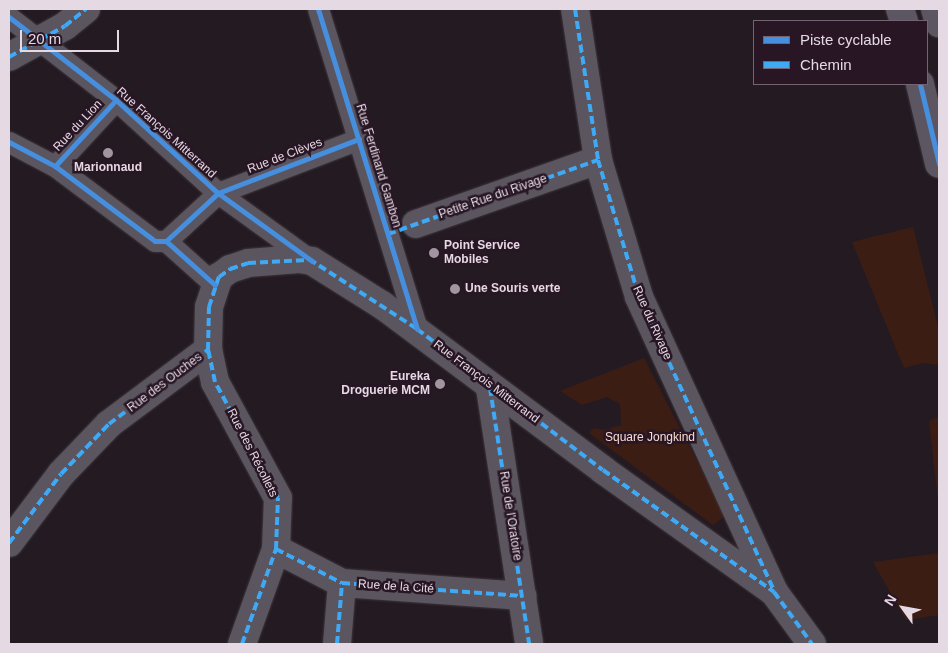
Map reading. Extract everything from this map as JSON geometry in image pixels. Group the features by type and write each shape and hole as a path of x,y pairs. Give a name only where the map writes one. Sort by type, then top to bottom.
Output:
{"main road":[{"path":"935,9 939,23"},
{"path":"920,85 939,164"}],"street":[{"path":"9,57 38,43 86,9"},
{"name":"Rue Ferdinand Gambon","path":"318,9 417,329"},
{"name":"Rue du Rivage","path":"575,9 598,160 638,297 774,592"},
{"name":"Rue François Mitterrand","path":"9,18 38,43 116,100 218,193 312,261 417,329 490,388 774,592 812,644"},
{"name":"Rue du Lion","path":"55,166 116,100"},
{"name":"Rue de Clèves","path":"218,193 359,138"},
{"path":"9,142 55,166 155,241 166,241 215,285 218,277 248,263 312,261"},
{"name":"Petite Rue du Rivage","path":"388,234 598,160"},
{"path":"166,241 218,193"},
{"name":"Rue des Ouches","path":"9,543 61,474 109,424 208,350 209,307 215,285"},
{"name":"Rue des Récollets","path":"208,350 215,382 278,498 276,550 242,644"},
{"name":"Rue de l'Oratoire","path":"490,388 529,644"},
{"name":"Rue de la Cité","path":"276,550 342,584 523,596"},
{"path":"337,644 342,584"}],"green space":[{"path":"913,227 939,331 939,365 923,363 904,368 852,242"},
{"name":"Square Jongkind","path":"644,358 725,516 713,525 589,433 594,428 604,430 621,425 620,404 607,397 582,405 560,391"},
{"path":"939,417 939,509 929,421"},
{"path":"939,553 939,615 906,620 873,562"}],"marked path":[{"path":"9,57 65,26 86,9"},
{"path":"575,9 598,160 639,297 774,591"},
{"path":"388,234 598,160"},
{"path":"309,259 417,329 603,470 774,592 812,644"},
{"path":"242,644 276,549 278,498 215,382 208,350 209,307 219,277 230,269 248,263 307,260"},
{"path":"9,543 61,474 109,424 208,350"},
{"path":"490,388 529,644"},
{"path":"276,549 342,583 523,596"},
{"path":"337,644 342,583"}],"cycle path":[{"path":"318,9 417,329"},
{"path":"9,17 116,100 218,193 312,261"},
{"path":"920,85 939,164"},
{"path":"55,166 116,100"},
{"path":"215,285 166,241 218,193 359,139"},
{"path":"9,142 55,166 155,241 166,241"}],"place":[{"name":"Marionnaud","path":"108,153"},
{"name":"Point Service Mobiles","path":"434,253"},
{"name":"Une Souris verte","path":"455,289"},
{"name":"Eureka Droguerie MCM","path":"440,384"}]}
